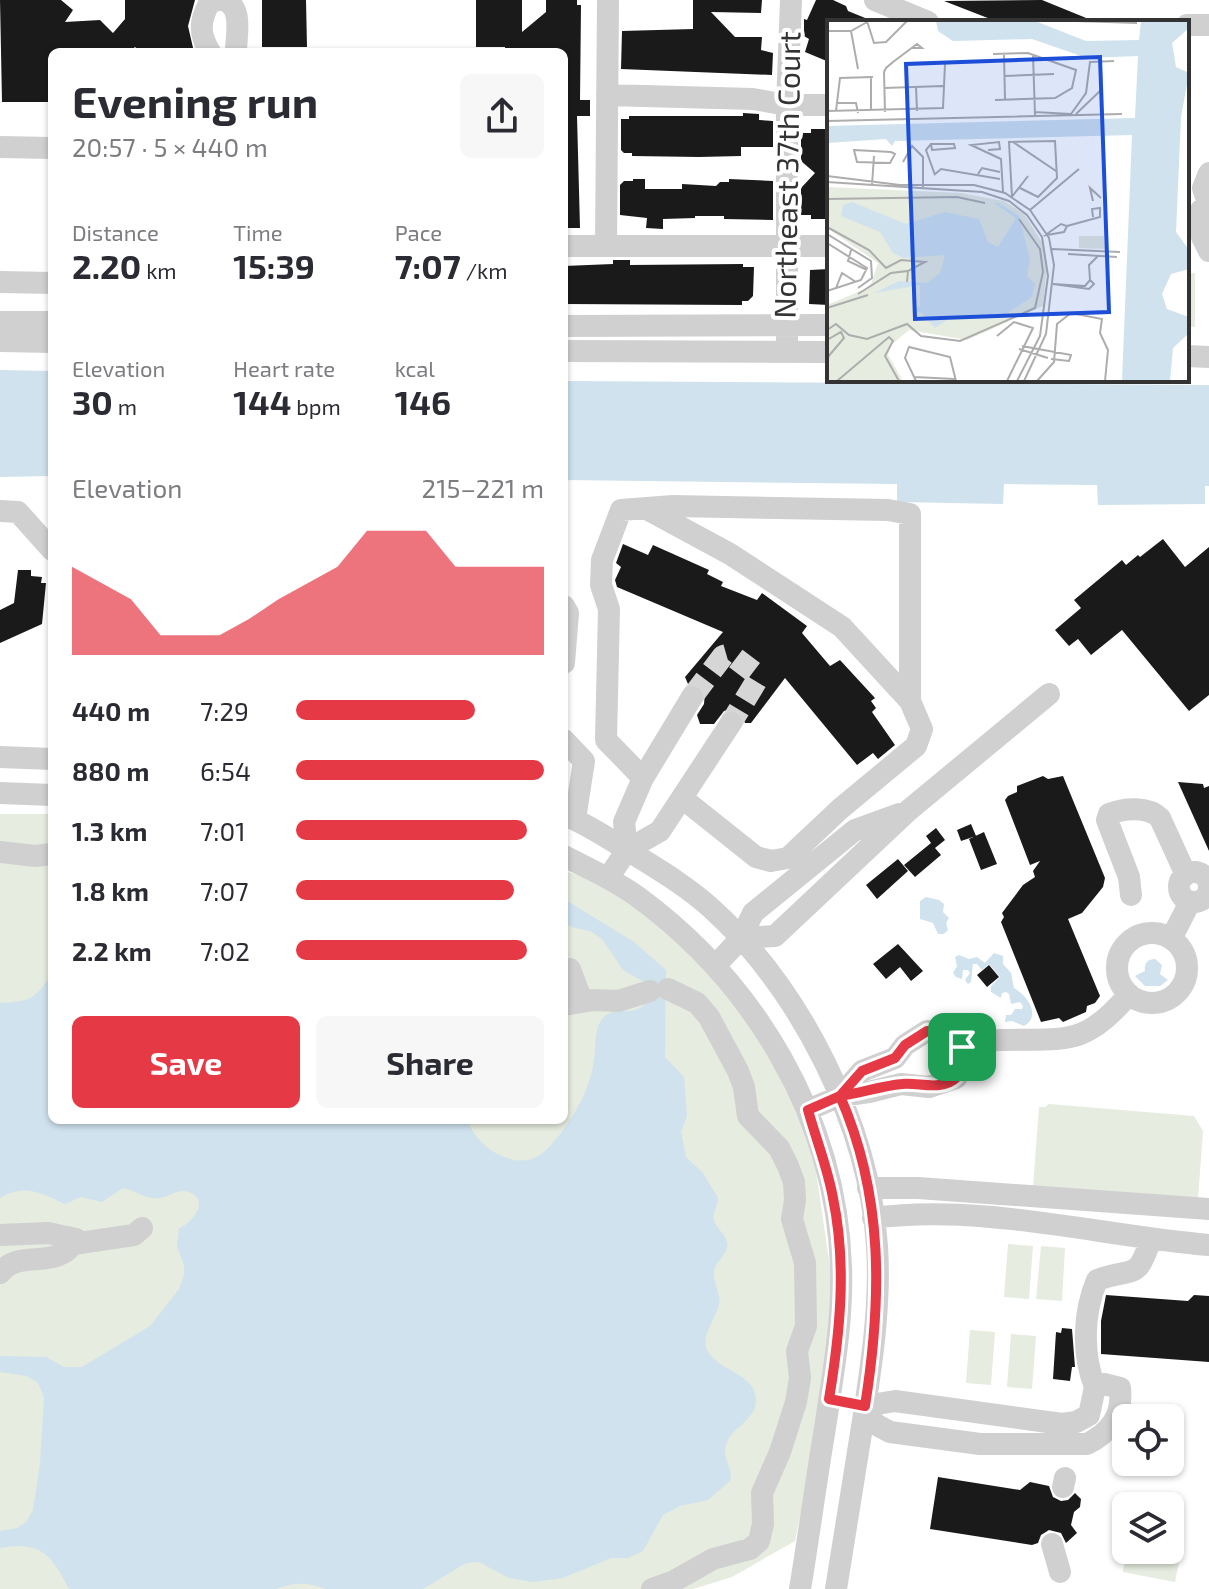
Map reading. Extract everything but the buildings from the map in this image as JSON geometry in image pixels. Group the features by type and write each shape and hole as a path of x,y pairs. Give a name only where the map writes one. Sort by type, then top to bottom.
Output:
{"street":[{"path":"208,48 202,39 201,18 210,2 221,0 230,2 237,11 236,48"},
{"path":"606,246 608,0"},
{"name":"Northeast 37th Court","path":"787,351 787,105 791,0"},
{"path":"875,0 923,20"},
{"path":"607,95 753,99 787,105 827,105"},
{"path":"0,147 48,148"},
{"path":"1209,173 1203,188 1201,209 1202,237 1209,251"},
{"path":"568,246 827,246"},
{"path":"0,282 48,283"},
{"path":"0,322 48,322"},
{"path":"568,326 827,325"},
{"path":"0,341 48,342"},
{"path":"568,351 827,352"},
{"path":"1189,356 1209,357"},
{"path":"643,778 606,740 609,609 601,585 602,560 621,510 673,506 888,510 910,514 910,701"},
{"path":"644,508 730,554 842,627 910,701 922,729 916,746 840,809 788,858 771,861 756,857 682,798"},
{"path":"0,511 18,512 48,546"},
{"path":"741,938 775,936 909,810 1049,694"},
{"path":"630,852 624,822 643,778 692,697"},
{"path":"608,878 630,852 660,831 731,723"},
{"path":"568,744 584,761 570,817 630,852 711,908 741,938 796,1010 849,1115 868,1188 877,1244 878,1288 865,1406 836,1589"},
{"path":"0,757 48,759"},
{"path":"0,793 48,795"},
{"path":"630,809 663,825"},
{"path":"716,965 741,938 753,913 855,830 909,810"},
{"path":"1131,895 1129,877 1107,820 1109,814 1116,811 1144,810 1160,818 1186,875 1200,873 1209,885 1204,899 1190,902 1171,939"},
{"path":"0,852 48,854"},
{"path":"568,858 608,878 672,923 716,965 750,1007 796,1083 808,1110 833,1198 841,1265 837,1351 800,1589"},
{"path":"1151,933 1171,939 1182,949 1187,960 1187,973 1178,992 1163,1001 1151,1003 1139,1001 1129,994 1118,977 1119,956 1131,939 1151,933"},
{"path":"570,969 573,1003 618,1001 659,990 697,1003 709,1017 738,1071 748,1116 779,1148 788,1166 794,1191 792,1219 805,1263 806,1326 797,1351 800,1378 796,1402 780,1452 762,1493 763,1524 759,1541 750,1549 713,1559 674,1581 652,1589"},
{"path":"962,1047 996,1040 1059,1041 1074,1038 1102,1022 1129,994"},
{"path":"808,1110 840,1096 901,1084 929,1087 943,1084 956,1078 962,1067 962,1047 955,1035 927,1031 905,1045 895,1058 862,1071 840,1096"},
{"path":"868,1188 918,1188 1209,1209"},
{"path":"873,1218 910,1213 967,1217 1111,1231 1209,1245"},
{"path":"73,1244 134,1235 142,1228"},
{"path":"0,1235 48,1233 76,1239 70,1250 58,1256 39,1261 19,1260 0,1273"},
{"path":"829,1399 865,1406 895,1401 998,1417 1062,1424 1076,1422 1089,1415 1095,1387 1087,1367 1091,1293 1097,1280 1131,1272 1142,1265 1151,1239"},
{"path":"865,1406 875,1424 890,1432 997,1444 1087,1444 1108,1431 1118,1414 1120,1388 1112,1384 1095,1387"},
{"path":"1089,1415 1108,1431"},
{"path":"997,1444 998,1417"},
{"path":"1052,1544 1060,1572"}],"shaded area":[{"path":"1189,273 1195,273 1195,327 1189,327"},
{"path":"0,814 48,814 48,1124 568,1124 568,872 633,904 699,958 766,1047 813,1151 833,1287 819,1428 795,1541 732,1577 693,1589 0,1589"},
{"path":"1049,1104 1194,1116 1203,1131 1198,1199 1033,1187 1039,1107"},
{"path":"1008,1244 1033,1246 1029,1299 1004,1297"},
{"path":"1041,1246 1065,1248 1062,1301 1036,1299"},
{"path":"970,1330 995,1332 991,1385 966,1383"},
{"path":"1011,1334 1036,1336 1032,1389 1007,1387"},
{"path":"1124,1564 1179,1564 1175,1582 1123,1572"}],"water":[{"path":"0,370 48,371 48,476 0,477"},
{"path":"568,381 1209,385 1209,486 1205,486 1205,504 1098,505 1097,485 1004,484 1003,504 897,502 897,484 568,480"},
{"path":"926,897 944,904 943,912 949,918 946,923 948,930 944,934 938,934 933,923 920,919 920,901"},
{"path":"568,901 634,942 666,970 665,1057 684,1077 687,1116 681,1132 686,1157 703,1173 718,1198 714,1221 727,1244 726,1252 714,1271 719,1304 705,1344 712,1357 750,1384 756,1400 748,1419 733,1433 726,1445 731,1480 708,1500 680,1506 663,1515 643,1551 628,1558 611,1558 563,1578 533,1582 509,1578 479,1562 466,1563 423,1589 326,1589 301,1584 276,1589 69,1589 57,1567 35,1548 0,1548 0,1531 17,1528 27,1521 33,1510 40,1463 44,1397 38,1383 27,1376 0,1372 0,1356 46,1357 64,1367 82,1367 150,1326 179,1289 184,1265 177,1246 179,1228 194,1217 199,1206 198,1200 189,1192 154,1198 123,1188 102,1202 81,1197 65,1204 41,1193 25,1190 0,1198 0,1003 31,998 48,979 48,1124 470,1124 489,1149 512,1159 524,1160 535,1158 545,1151 575,1112 590,1077 596,1034 605,1016 612,1012 636,1010 648,998 650,985 623,970 602,939 590,931 568,925"},
{"path":"994,953 1003,956 1003,964 1011,973 1014,988 1024,995 1031,1006 1032,1017 1024,1026 1012,1021 1005,1022 1006,1015 1023,1006 1020,1002 1011,1004 1006,992 1002,993 1001,998 991,992 991,986 1000,977 989,964 982,970 973,964 971,982 968,984 965,980 970,973 968,970 963,970 962,979 953,973 957,966 955,957 959,955 969,959 977,957 985,963"},
{"path":"1155,959 1162,965 1160,974 1168,980 1160,986 1145,986 1135,976 1145,971 1148,961"}],"tunnel":[{"path":"692,697 723,656 730,654 755,673 757,680 731,723"}],"route":[{"path":"962,1047 955,1035 927,1031 905,1045 895,1058 862,1071 840,1096 808,1110 833,1198 841,1265 837,1351 829,1399 865,1406 878,1288 871,1197 849,1115 840,1096 901,1084 929,1087 943,1084 956,1078 962,1067 962,1047"}]}
